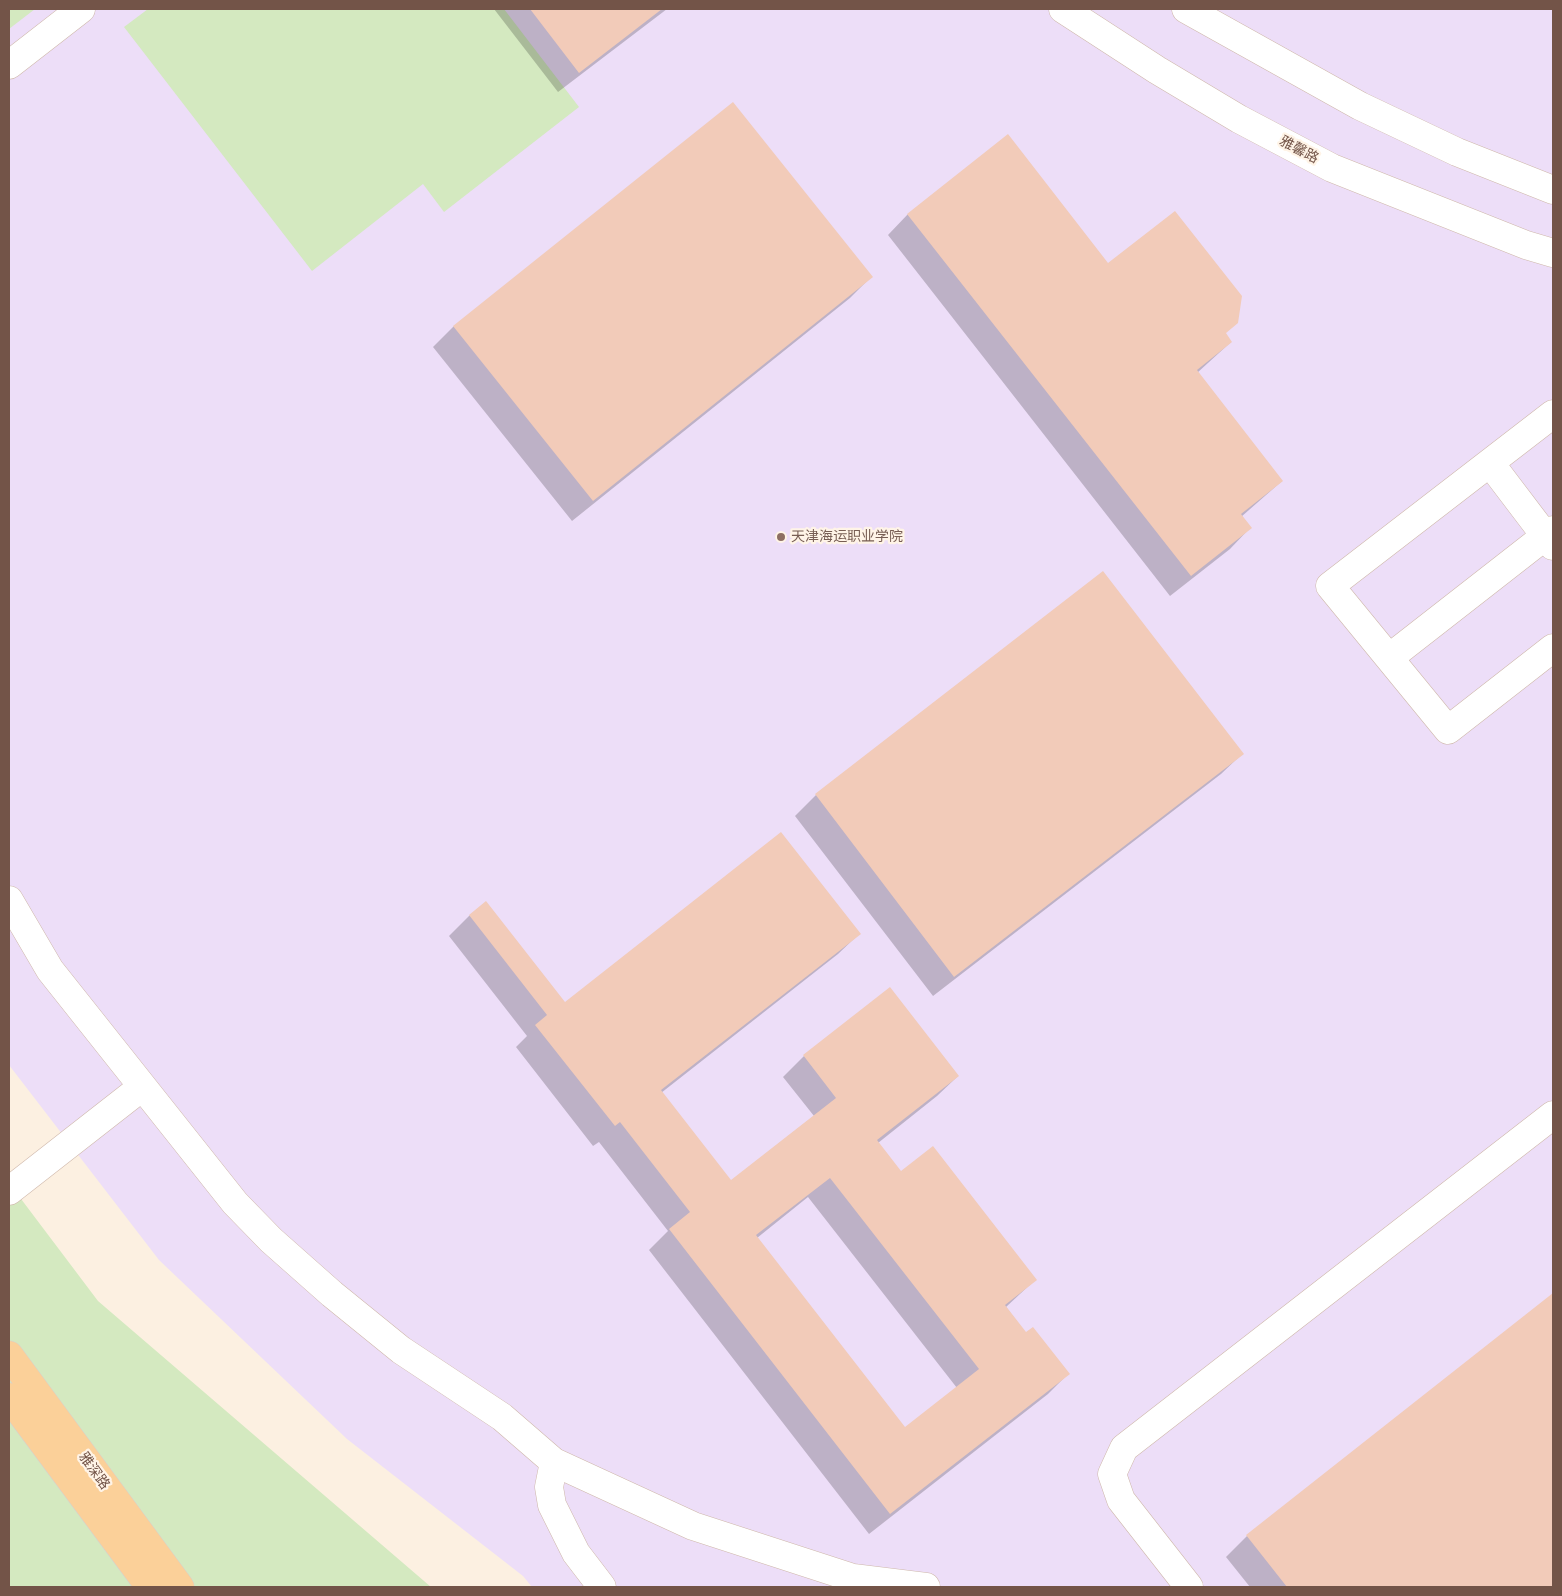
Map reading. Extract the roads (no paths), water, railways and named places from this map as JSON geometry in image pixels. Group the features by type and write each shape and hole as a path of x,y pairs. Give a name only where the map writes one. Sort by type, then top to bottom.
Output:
{"main road":[{"name":"雅深路","path":"9,1354 180,1587"},
{"name":"雅深路","path":"9,1396 150,1587"}],"street":[{"path":"9,65 81,9"},
{"name":"雅馨路","path":"1063,9 1157,70 1231,114 1332,168 1526,245 1553,253"},
{"path":"1186,9 1360,106 1457,152 1553,190"},
{"path":"1553,414 1330,586 1448,730 1553,648"},
{"path":"1389,658 1551,538 1490,463"},
{"path":"9,900 50,970 235,1203 271,1240 332,1294 401,1350 502,1417 554,1462 693,1526 853,1578 926,1587"},
{"path":"9,1192 142,1087"},
{"path":"1189,1587 1121,1500 1112,1474 1124,1448 1553,1115"},
{"path":"554,1462 548,1487 552,1505 576,1553 602,1587"}],"place":[{"name":"天津海运职业学院","path":"781,537"}]}
